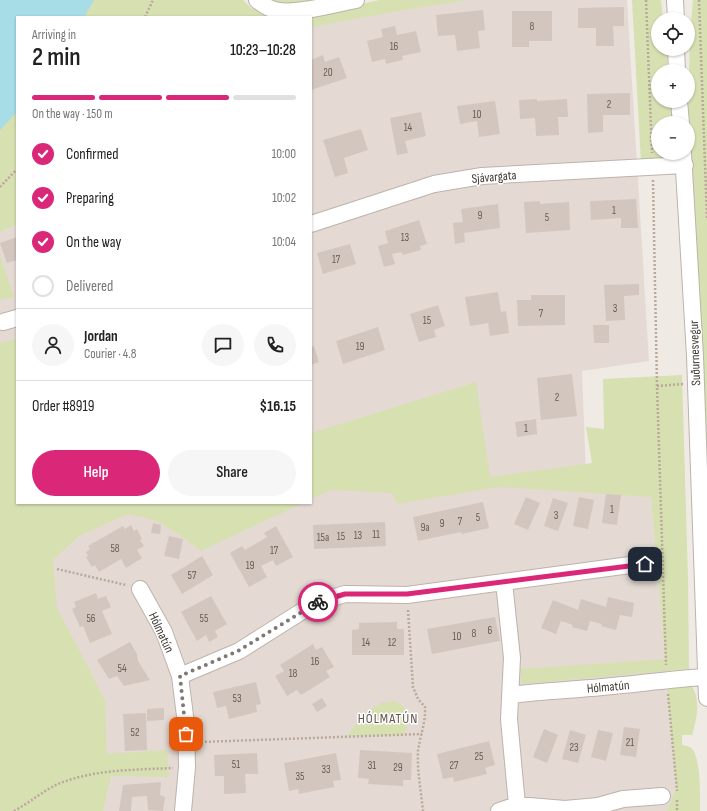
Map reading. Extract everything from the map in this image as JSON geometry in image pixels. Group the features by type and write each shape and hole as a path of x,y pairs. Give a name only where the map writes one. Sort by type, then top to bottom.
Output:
{"street":[{"path":"257,0 265,7 279,12 301,11 356,0"},
{"path":"675,0 676,12"},
{"name":"Sjávargata","path":"312,224 434,184 456,180 482,176 652,168 680,160"},
{"name":"Suðurnesvegur","path":"684,160 695,356 707,698"},
{"path":"180,676 238,651 315,603 345,594 407,594 645,564"},
{"path":"504,582 512,658 509,719 517,805"},
{"name":"Hólmatún","path":"140,589 164,632 180,676 184,702 187,767 183,811"},
{"name":"Hólmatún","path":"511,695 548,690 601,687 706,677"},
{"path":"500,811 517,805 565,809 598,806 623,799 662,796"}],"path":[{"path":"145,16 153,0"},
{"path":"646,0 652,168 656,386 666,680 677,791 677,811"},
{"path":"699,0 707,219"},
{"path":"0,187 16,170"},
{"path":"57,569 140,589"},
{"path":"407,594 413,687 418,699 425,707 426,713 418,751 419,778 423,811"},
{"path":"186,743 422,734"},
{"path":"14,811 57,785 89,774 187,767"}],"shaded area":[{"path":"416,0 627,0 649,361 582,371 586,474 650,483 676,787 668,809 665,811 83,811 24,504 312,504 312,25"},
{"path":"16,225 16,476 0,422 0,232"}],"green space":[{"path":"0,0 243,0 251,8 269,16 16,16 16,225 0,232"},
{"path":"266,0 330,0 287,8"},
{"path":"379,0 468,0 312,27 312,17"},
{"path":"632,0 661,0 662,12 651,12 651,56 667,56 667,64 651,64 651,108 673,108 673,116 651,116 651,160 663,160 641,162"},
{"path":"693,0 707,0 707,508 691,160 695,160 695,116 688,116 688,108 695,108 695,64 689,64 689,56 695,56 695,12 692,12"},
{"path":"0,255 14,297 0,300"},
{"path":"16,338 16,504 301,504 201,551 177,533 154,520 128,514 79,536 53,560 57,608 105,701 107,754 167,750 169,777 111,776 103,811 0,811 0,343"},
{"path":"682,375 689,669 522,684 520,669 665,659 651,497 499,487 397,504 392,493 331,490 312,499 312,433 476,382 490,477 592,463 586,427 604,429 603,379"},
{"path":"689,683 696,694 697,715 692,735 682,735 682,745 691,748 696,756 700,780 700,811 665,811 668,809 676,787 667,687"},
{"path":"395,701 407,711 408,724 404,735 347,736 364,714 381,703"}],"water":[{"path":"0,0 94,0 85,16 16,16 16,113 0,130"}],"building":[{"path":"624,7 624,26 613,26 614,46 596,46 596,28 578,28 578,8"},
{"path":"483,10 485,30 478,31 480,48 457,51 455,35 438,36 436,15"},
{"path":"512,11 552,11 552,41 529,41 529,47 512,47"},
{"path":"395,26 397,35 416,31 421,52 402,56 403,60 386,64 385,59 372,62 367,41 383,37 381,29"},
{"path":"323,55 325,62 339,57 347,78 312,90 312,60"},
{"path":"630,93 630,115 603,115 603,132 588,133 587,94"},
{"path":"537,99 537,101 567,99 568,117 558,117 559,135 536,136 535,118 520,119 519,100"},
{"path":"495,101 500,134 479,137 477,121 460,124 457,106"},
{"path":"421,112 426,136 405,141 408,153 397,155 390,118"},
{"path":"361,129 368,150 344,158 348,173 335,177 323,140"},
{"path":"636,199 638,228 621,228 621,218 591,220 590,201"},
{"path":"540,201 540,204 569,202 570,230 526,233 524,202"},
{"path":"498,204 500,228 464,233 465,242 455,244 453,223 463,222 461,209"},
{"path":"419,220 427,244 420,246 421,250 403,255 401,252 392,254 395,264 384,267 378,246 388,243 385,231"},
{"path":"16,237 16,260 7,263 0,243"},
{"path":"350,244 356,264 323,274 317,253"},
{"path":"639,284 639,295 624,296 625,320 606,321 604,285"},
{"path":"498,292 501,312 506,311 509,333 490,336 488,323 470,326 465,297"},
{"path":"531,295 565,295 565,325 518,326 517,300 531,300"},
{"path":"438,305 445,326 434,330 436,337 419,342 410,314"},
{"path":"593,325 609,325 609,343 594,343"},
{"path":"378,327 385,350 343,364 336,341"},
{"path":"314,346 319,362 312,365 312,347"},
{"path":"572,374 577,416 541,420 537,378"},
{"path":"536,419 537,434 517,437 515,422"},
{"path":"606,494 621,495 617,525 602,523"},
{"path":"526,497 540,503 528,530 514,524"},
{"path":"579,497 594,500 588,529 573,526"},
{"path":"553,498 568,503 558,531 544,526"},
{"path":"483,502 489,528 418,541 413,517"},
{"path":"385,522 386,546 314,549 313,525"},
{"path":"153,523 161,525 160,534 151,533"},
{"path":"131,525 134,531 137,529 142,539 140,540 144,546 137,550 142,558 126,568 121,559 99,572 95,565 92,567 86,557 88,556 86,552 90,549 88,546 123,526 125,529"},
{"path":"276,526 293,557 276,566 273,560 261,566 267,577 249,587 230,553 242,546 245,550 267,537 264,533"},
{"path":"169,536 183,539 179,559 164,556"},
{"path":"202,556 213,575 182,594 171,575"},
{"path":"96,593 98,599 106,596 111,607 102,611 112,634 90,643 83,626 80,627 72,609 76,607 74,602"},
{"path":"211,596 227,624 215,631 218,637 209,642 206,635 197,641 181,612"},
{"path":"608,597 634,603 632,617 620,615 616,630 590,621 587,631 572,627 573,625 561,621 556,634 541,628 553,600 578,610 581,599 606,607"},
{"path":"495,617 500,641 432,654 427,629"},
{"path":"397,622 397,629 404,629 404,655 352,655 352,630 359,629 359,623"},
{"path":"130,642 137,654 138,661 150,680 124,686 117,676 109,679 97,660"},
{"path":"313,644 316,650 322,647 334,667 326,671 330,677 301,695 297,690 287,696 275,676 284,671 280,665"},
{"path":"256,682 261,704 256,705 257,712 229,719 226,706 217,708 213,692"},
{"path":"322,698 327,706 317,712 312,704"},
{"path":"164,708 164,720 147,721 147,709"},
{"path":"146,713 147,750 125,751 123,714"},
{"path":"624,727 640,729 636,757 620,755"},
{"path":"544,729 558,735 547,763 533,757"},
{"path":"570,730 586,735 578,763 562,759"},
{"path":"598,730 613,733 606,761 591,757"},
{"path":"489,741 495,765 485,768 487,774 454,782 453,777 443,779 437,754"},
{"path":"360,750 412,753 411,780 403,780 403,786 368,784 369,779 358,778"},
{"path":"257,753 258,774 245,774 246,793 224,794 224,776 215,776 214,755"},
{"path":"336,753 341,780 333,781 334,787 299,794 298,789 289,791 284,763"},
{"path":"161,782 160,795 165,797 163,811 148,810 147,796 132,797 131,811 119,811 123,785"}],"way so far":[{"path":"186,734 184,702 180,676 238,651 318,602"}],"district":[{"name":"HÓLMATÚN","path":"388,718"}],"route":[{"path":"318,602 345,594 407,594 645,564"}]}
